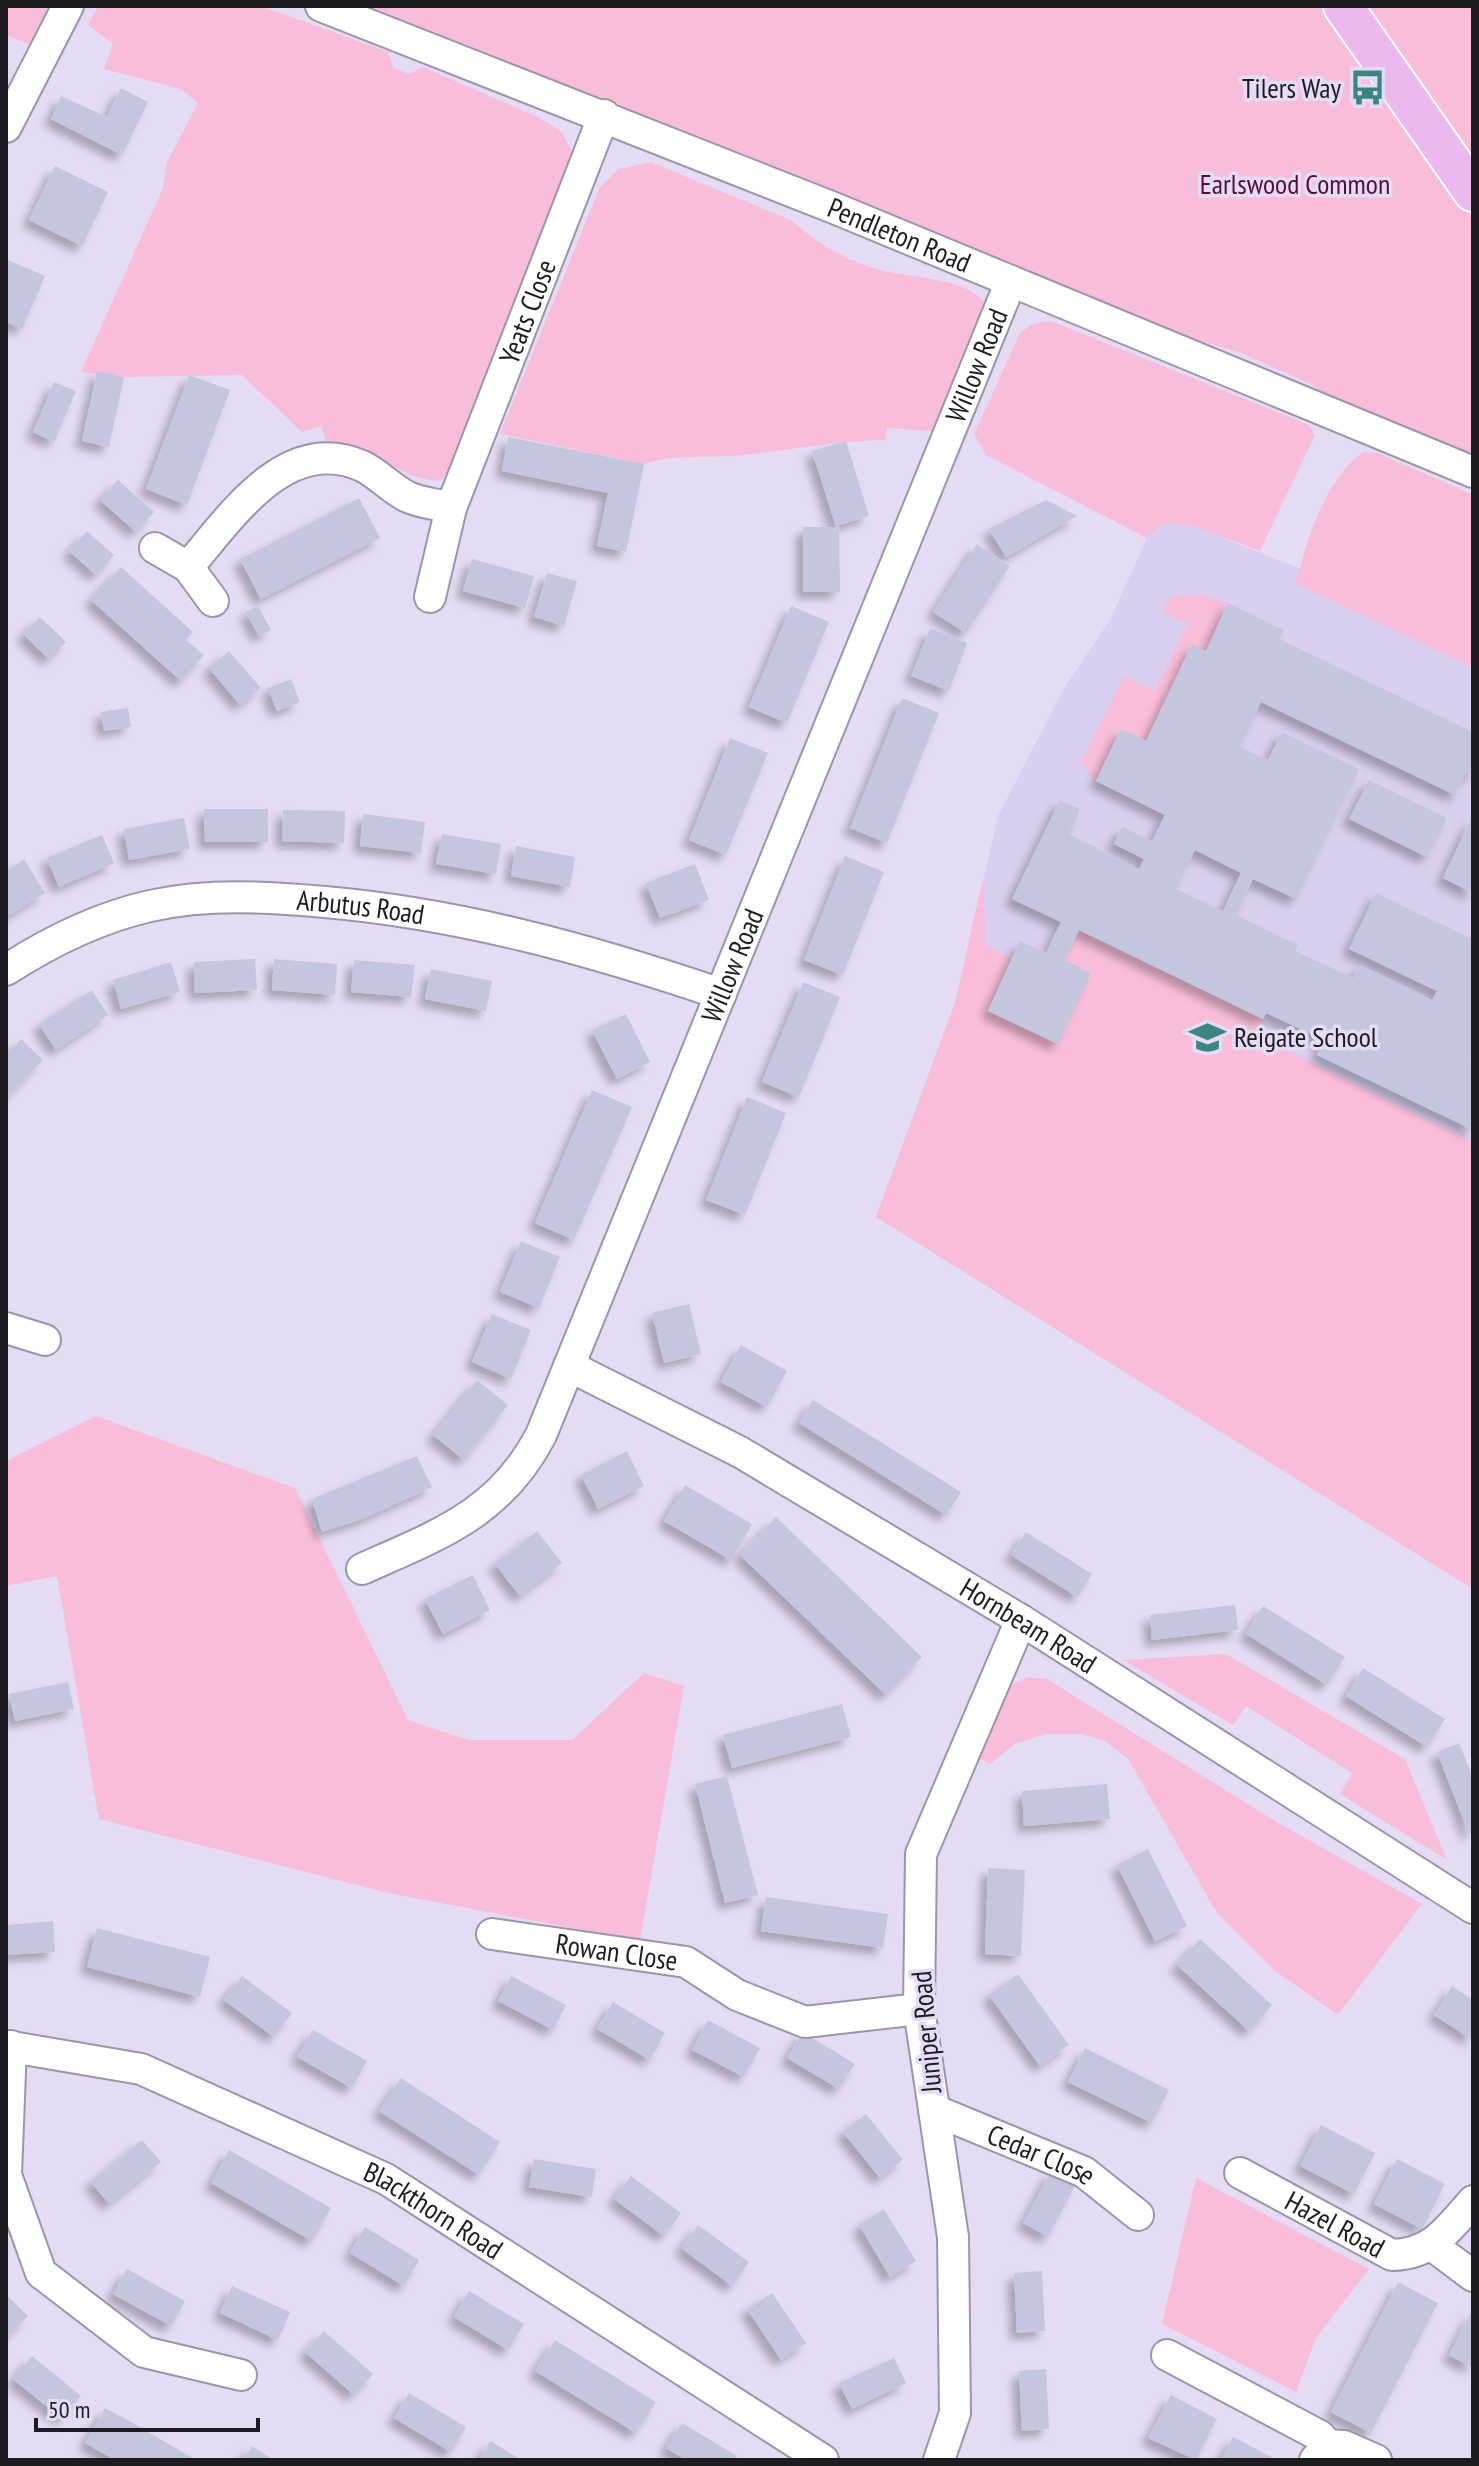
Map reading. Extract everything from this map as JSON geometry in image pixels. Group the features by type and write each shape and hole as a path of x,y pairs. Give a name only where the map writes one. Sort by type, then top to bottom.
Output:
{"main road":[{"path":"1343,6 1473,192"}],"street":[{"path":"6,127 68,6"},
{"name":"Pendleton Road","path":"321,6 604,115 1473,472"},
{"name":"Yeats Close","path":"430,597 451,508 604,115"},
{"name":"Willow Road","path":"362,1569 464,1522 503,1490 530,1455 1011,281"},
{"path":"188,567 267,479 315,461 335,459 361,466 409,498 451,508"},
{"path":"155,548 188,567 213,601"},
{"name":"Arbutus Road","path":"6,970 72,932 110,917 190,899 245,896 398,908 505,929 608,956 721,994"},
{"path":"6,1328 45,1340"},
{"name":"Hornbeam Road","path":"569,1366 740,1452 1021,1620 1473,1908"},
{"name":"Juniper Road","path":"939,2460 955,2413 953,2237 919,2009 921,1854 1021,1620"},
{"name":"Rowan Close","path":"492,1934 686,1962 737,1995 805,2022 919,2009"},
{"path":"8,2046 6,2175 41,2273 144,2352 241,2375"},
{"name":"Blackthorn Road","path":"8,2046 141,2069 386,2179 823,2460"},
{"name":"Cedar Close","path":"934,2110 1084,2172 1138,2215"},
{"name":"Hazel Road","path":"1240,2173 1392,2255 1413,2254 1433,2246"},
{"path":"1473,2201 1433,2246 1473,2276"},
{"path":"1167,2355 1320,2436 1321,2452 1344,2446 1376,2460"}],"shaded area":[{"name":"Reigate School","path":"1163,523 1193,526 1299,568 1359,587 1473,658 1473,1589 876,1217 956,1000 998,816 1064,688 1110,620 1147,538"}],"green space":[{"path":"6,6 63,6 41,49 6,35"},
{"path":"98,6 261,6 388,52 394,68 409,74 423,67 540,118 561,131 574,155 458,455 441,481 410,474 361,451 329,449 321,426 302,432 242,375 124,377 81,372 163,188 167,162 198,103 181,89 104,69 113,44 88,25"},
{"name":"Earlswood Common","path":"343,6 1473,6 1473,457 1345,407 1312,385 1244,354 1168,331 672,130"},
{"path":"651,162 793,221 822,244 857,262 880,270 963,287 982,300 988,317 946,432 887,428 885,440 731,456 668,459 644,464 500,434 600,187 619,169"},
{"path":"1051,321 1309,425 1315,435 1260,551 1193,526 1163,523 1147,538 986,455 974,434 1020,333 1032,324"},
{"path":"1363,452 1378,453 1473,495 1473,667 1296,584 1305,549 1328,494 1338,478"},
{"path":"1201,595 1228,603 1206,651 1193,645 1146,741 1121,729 1096,781 1081,762 1124,677 1155,691 1188,624 1163,612 1171,596"},
{"path":"983,878 986,945 1012,958 988,1011 1058,1044 1091,973 1065,960 1079,930 1263,1019 1256,1035 1473,1142 1473,1589 876,1217 956,1000"},
{"path":"96,1416 295,1488 408,1720 469,1740 572,1740 644,1673 684,1686 640,1941 388,1893 99,1819 57,1576 6,1586 6,1461"},
{"path":"1226,1654 1405,1759 1447,1860 1340,1794 1352,1773 1246,1706 1233,1725 1123,1660"},
{"path":"1028,1677 1047,1679 1277,1822 1422,1904 1338,2015 1274,1970 1217,1913 1128,1759 1105,1741 1081,1734 1046,1734 1015,1744 990,1764 976,1756 1011,1685"},
{"path":"1196,2178 1369,2269 1316,2338 1296,2392 1162,2324"}],"building":[{"path":"121,88 148,102 122,155 51,119 61,96 107,117"},
{"path":"55,166 108,192 82,246 29,220"},
{"path":"8,260 45,276 22,329 6,322"},
{"path":"97,371 124,377 109,447 82,441"},
{"path":"189,375 230,390 187,505 146,489"},
{"path":"54,382 76,391 54,442 33,432"},
{"path":"508,437 644,464 626,552 597,546 608,493 502,471"},
{"path":"846,441 869,516 839,525 840,592 803,592 803,527 836,527 812,451"},
{"path":"118,480 154,512 136,532 100,500"},
{"path":"359,498 380,538 261,599 240,559"},
{"path":"1046,500 1077,516 1006,557 989,529"},
{"path":"87,531 114,555 96,575 69,551"},
{"path":"977,544 1010,566 966,633 933,612"},
{"path":"472,559 534,576 525,608 463,591"},
{"path":"121,567 193,632 186,640 204,655 181,681 91,600"},
{"path":"547,573 577,581 564,626 534,617"},
{"path":"1228,603 1284,630 1279,639 1473,732 1473,775 1466,772 1455,795 1261,702 1240,747 1268,760 1282,732 1359,769 1296,899 1253,879 1236,915 1298,945 1295,951 1353,978 1360,965 1432,1000 1437,991 1349,949 1376,893 1470,938 1473,932 1473,1053 1469,1063 1473,1065 1473,1130 1317,1055 1324,1040 1266,1013 1263,1019 1079,930 1065,960 1091,973 1058,1044 988,1011 1020,941 1046,953 1061,922 1012,899 1060,800 1080,809 1069,834 1139,869 1144,859 1114,844 1122,827 1152,841 1165,815 1096,781 1121,729 1146,741 1192,644 1206,651","holes":["1195,850 1241,873 1223,911 1176,889"]},
{"path":"258,606 271,630 259,636 246,612"},
{"path":"791,606 829,622 787,723 749,707"},
{"path":"40,617 66,642 49,659 23,634"},
{"path":"930,628 967,643 949,691 911,676"},
{"path":"229,651 261,688 240,705 209,668"},
{"path":"291,679 300,702 277,711 268,688"},
{"path":"902,698 939,713 887,843 850,828"},
{"path":"128,708 131,727 104,731 101,712"},
{"path":"730,738 768,753 726,855 689,840"},
{"path":"1369,780 1447,818 1427,857 1349,819"},
{"path":"204,809 268,809 268,842 205,842"},
{"path":"283,810 345,811 344,843 282,841"},
{"path":"363,814 425,822 421,853 360,846"},
{"path":"1473,815 1473,893 1443,878"},
{"path":"184,818 190,849 129,860 124,829"},
{"path":"442,834 501,844 496,874 436,864"},
{"path":"102,835 114,863 59,887 47,858"},
{"path":"516,846 575,857 570,887 511,876"},
{"path":"845,856 884,872 843,975 804,960"},
{"path":"24,859 45,893 6,917 6,872"},
{"path":"695,864 709,900 660,918 646,883"},
{"path":"255,959 257,990 195,993 194,962"},
{"path":"274,959 337,964 335,995 272,990"},
{"path":"354,960 415,965 411,997 351,992"},
{"path":"171,962 180,992 121,1009 113,980"},
{"path":"431,969 492,981 486,1011 425,999"},
{"path":"803,982 840,997 799,1097 762,1082"},
{"path":"92,990 108,1015 56,1050 39,1024"},
{"path":"626,1014 650,1062 617,1079 592,1030"},
{"path":"21,1039 43,1060 6,1098 6,1054"},
{"path":"592,1090 632,1107 574,1240 535,1223"},
{"path":"747,1097 786,1113 745,1215 706,1200"},
{"path":"521,1241 560,1257 539,1308 500,1292"},
{"path":"689,1304 701,1354 664,1363 652,1313"},
{"path":"492,1314 531,1330 511,1379 472,1362"},
{"path":"741,1345 787,1371 767,1407 721,1382"},
{"path":"477,1380 508,1405 464,1460 433,1435"},
{"path":"813,1400 961,1492 946,1515 799,1423"},
{"path":"627,1451 644,1486 598,1509 581,1475"},
{"path":"417,1456 432,1487 365,1518 322,1532 312,1499"},
{"path":"685,1485 752,1524 731,1560 664,1521"},
{"path":"776,1517 922,1657 886,1695 740,1555"},
{"path":"537,1531 562,1563 520,1596 495,1564"},
{"path":"1026,1532 1092,1574 1077,1597 1011,1555"},
{"path":"473,1575 490,1610 443,1634 425,1599"},
{"path":"1235,1605 1238,1630 1152,1640 1150,1615"},
{"path":"1263,1606 1345,1657 1327,1685 1246,1634"},
{"path":"1363,1668 1445,1719 1427,1747 1346,1696"},
{"path":"68,1682 74,1709 15,1721 9,1694"},
{"path":"842,1704 851,1737 732,1768 723,1735"},
{"path":"1459,1743 1473,1778 1473,1832 1469,1834 1437,1752"},
{"path":"727,1776 758,1895 725,1903 695,1784"},
{"path":"1107,1784 1110,1819 1024,1826 1022,1791"},
{"path":"1148,1849 1187,1926 1155,1941 1117,1865"},
{"path":"988,1868 1025,1870 1021,1956 985,1954"},
{"path":"766,1897 888,1914 883,1948 761,1931"},
{"path":"53,1921 55,1952 6,1955 6,1925"},
{"path":"97,1928 210,1957 200,1997 87,1967"},
{"path":"1200,1939 1272,2005 1249,2031 1177,1965"},
{"path":"1018,1974 1069,2045 1040,2066 989,1995"},
{"path":"242,1976 292,2013 274,2037 224,2000"},
{"path":"511,1976 566,2005 553,2030 498,2001"},
{"path":"1452,1986 1473,2000 1473,2040 1434,2015"},
{"path":"613,2002 665,2033 650,2060 597,2029"},
{"path":"708,2020 760,2048 744,2077 692,2050"},
{"path":"313,2030 367,2061 352,2088 297,2057"},
{"path":"803,2032 855,2064 839,2089 787,2058"},
{"path":"1085,2048 1169,2090 1152,2123 1068,2082"},
{"path":"401,2078 500,2142 479,2175 379,2111"},
{"path":"866,2114 903,2160 880,2178 843,2132"},
{"path":"1321,2125 1375,2153 1354,2194 1300,2166"},
{"path":"142,2140 161,2162 109,2204 91,2182"},
{"path":"229,2150 331,2208 312,2241 211,2183"},
{"path":"534,2159 596,2169 592,2197 529,2187"},
{"path":"1397,2159 1445,2184 1422,2229 1374,2204"},
{"path":"1051,2171 1076,2184 1048,2237 1023,2223"},
{"path":"631,2176 681,2213 664,2236 614,2199"},
{"path":"884,2209 916,2261 890,2277 859,2225"},
{"path":"698,2225 749,2262 732,2286 681,2248"},
{"path":"365,2227 419,2260 404,2286 350,2253"},
{"path":"127,2269 185,2301 171,2326 113,2294"},
{"path":"1042,2271 1045,2331 1017,2333 1014,2273"},
{"path":"1398,2282 1438,2303 1371,2433 1331,2412"},
{"path":"232,2286 290,2312 278,2340 220,2313"},
{"path":"469,2291 524,2324 508,2350 454,2317"},
{"path":"772,2293 806,2343 781,2360 747,2309"},
{"path":"6,2295 28,2316 6,2338"},
{"path":"1473,2308 1473,2368 1449,2355"},
{"path":"324,2331 373,2374 354,2395 305,2352"},
{"path":"555,2340 656,2402 636,2433 535,2371"},
{"path":"32,2356 81,2396 62,2419 13,2379"},
{"path":"894,2358 906,2383 852,2409 839,2383"},
{"path":"1046,2369 1049,2429 1022,2431 1019,2371"},
{"path":"409,2393 466,2427 451,2452 394,2418"},
{"path":"1171,2395 1217,2419 1196,2460 1148,2438"},
{"path":"105,2408 196,2460 115,2460 85,2443"},
{"path":"682,2423 737,2456 734,2460 686,2460 666,2448"},
{"path":"1233,2437 1277,2460 1221,2460"},
{"path":"490,2441 522,2460 479,2460"},
{"path":"252,2446 274,2460 243,2460"}],"place":[{"name":"Tilers Way","path":"1367,88"},
{"name":"Reigate School","path":"1208,1037"}]}
